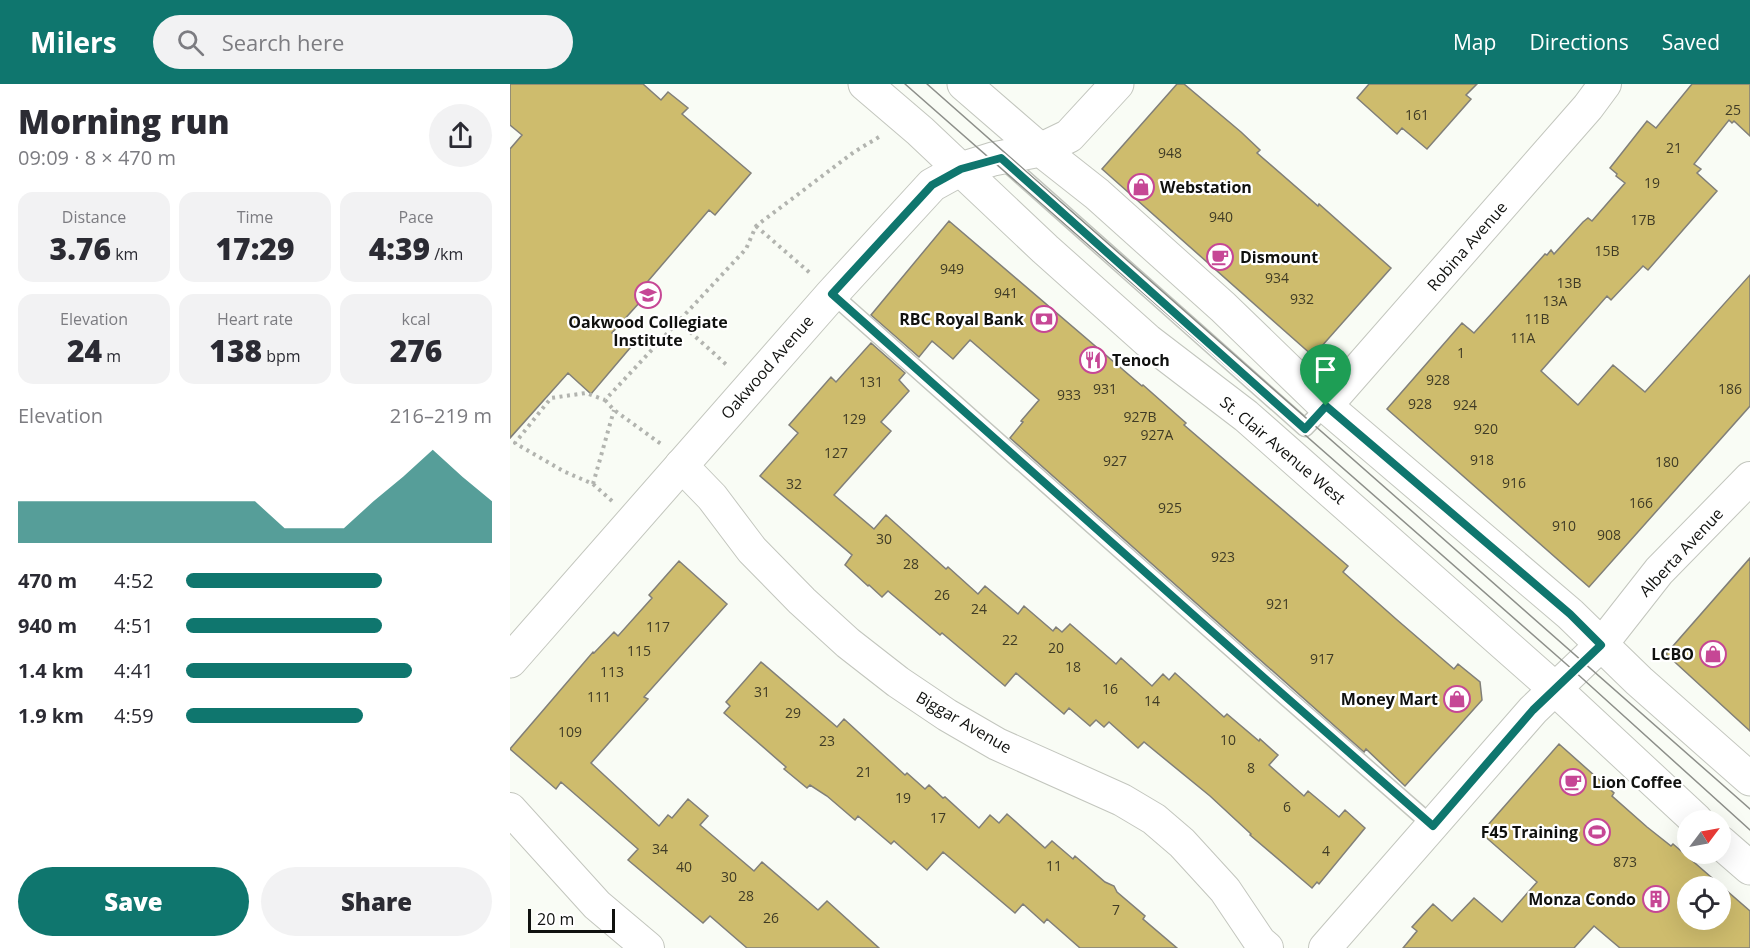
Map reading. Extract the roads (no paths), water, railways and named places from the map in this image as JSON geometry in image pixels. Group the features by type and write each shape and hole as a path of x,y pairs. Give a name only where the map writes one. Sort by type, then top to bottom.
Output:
{"main road":[{"name":"St. Clair Avenue West","path":"865,84 1148,341 1246,416 1554,688 1685,810"},
{"path":"964,84 1040,150 1097,194 1198,285 1326,406 1570,614 1639,681 1750,779"},
{"name":"Oakwood Avenue","path":"510,661 671,455 821,283 932,185 961,169 1040,150 1070,136 1117,84"},
{"path":"1731,852 1750,868"}],"street":[{"name":"Robina Avenue","path":"1326,406 1594,92"},
{"name":"Biggar Avenue","path":"671,455 712,497 752,550 802,601 848,643 898,682 997,744 1122,800 1154,819 1182,843 1225,890 1260,942 1267,948"},
{"name":"Alberta Avenue","path":"1325,948 1533,710 1601,645 1659,571 1750,478"},
{"path":"510,809 597,905 648,948"}],"lane":[{"path":"1001,158 1305,429 1326,406"},
{"path":"821,283 1129,559 1433,826"}],"tram line":[{"path":"905,84 1573,670 1750,830"},
{"path":"927,84 1750,809"}],"place":[{"name":"Webstation","path":"1141,187"},
{"name":"Dismount","path":"1220,257"},
{"name":"Oakwood Collegiate Institute","path":"648,295"},
{"name":"RBC Royal Bank","path":"1044,319"},
{"name":"Tenoch","path":"1093,360"},
{"name":"LCBO","path":"1713,654"},
{"name":"Money Mart","path":"1457,699"},
{"name":"Lion Coffee","path":"1573,782"},
{"name":"F45 Training","path":"1597,832"},
{"name":"Monza Condo","path":"1656,899"}]}
